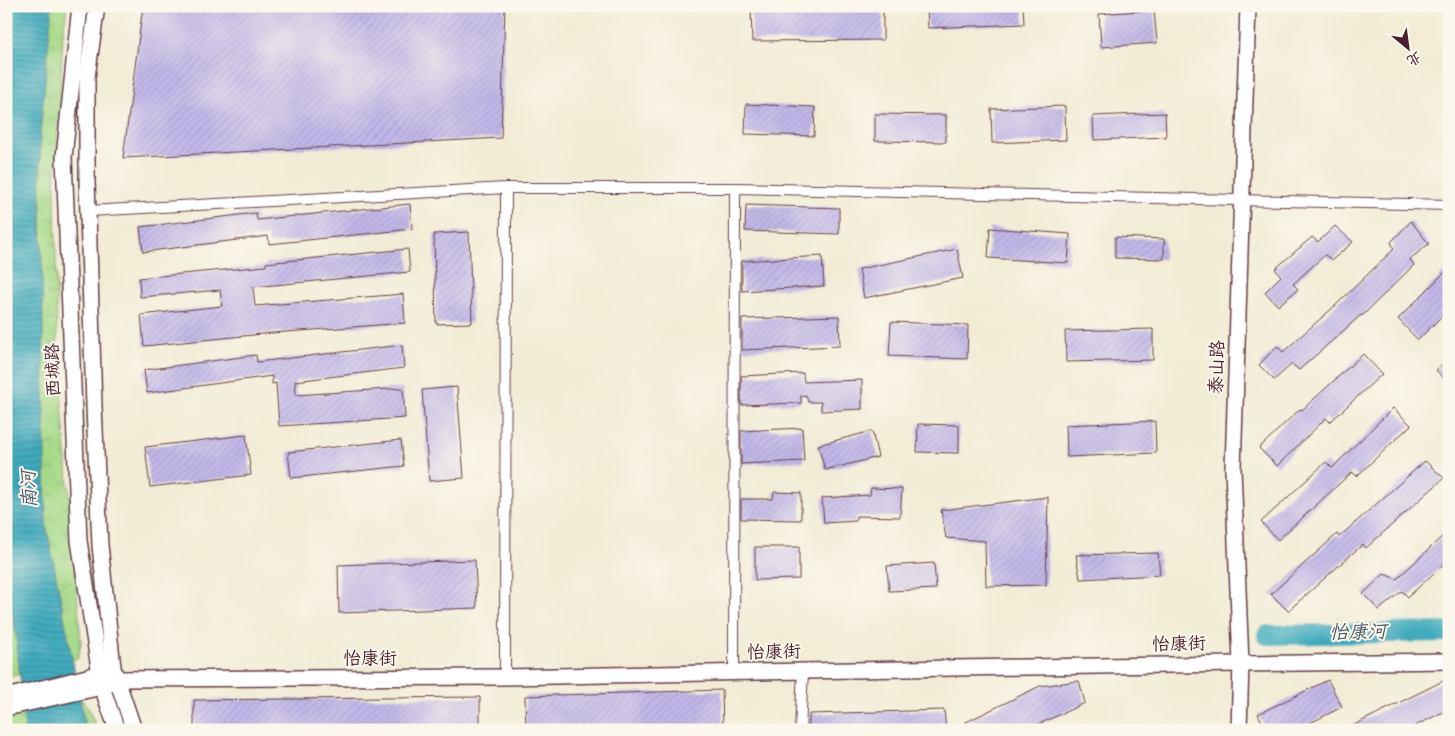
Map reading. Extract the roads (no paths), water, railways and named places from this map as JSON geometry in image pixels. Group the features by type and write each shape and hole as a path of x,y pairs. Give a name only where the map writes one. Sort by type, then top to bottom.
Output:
{"main road":[{"name":"西城路","path":"80,6 64,157 79,541 102,679 117,730"},
{"name":"西城路","path":"97,6 87,78 88,211 100,545 102,679 134,730"},
{"name":"泰山路","path":"1239,730 1241,663 1233,469 1248,6"},
{"name":"怡康街","path":"102,679 505,677 1241,663 1449,661"},
{"path":"6,697 102,679"},
{"path":"6,708 102,679"}],"street":[{"path":"505,677 506,188"},
{"path":"88,211 506,188 735,188 1449,205"},
{"path":"734,672 735,188"},
{"path":"800,730 803,671"}],"water":[{"name":"南河","path":"6,6 52,6 40,135 46,524 86,730 25,730 16,635 6,572"}],"waterway":[{"name":"怡康河","path":"1267,635 1449,632"}]}
